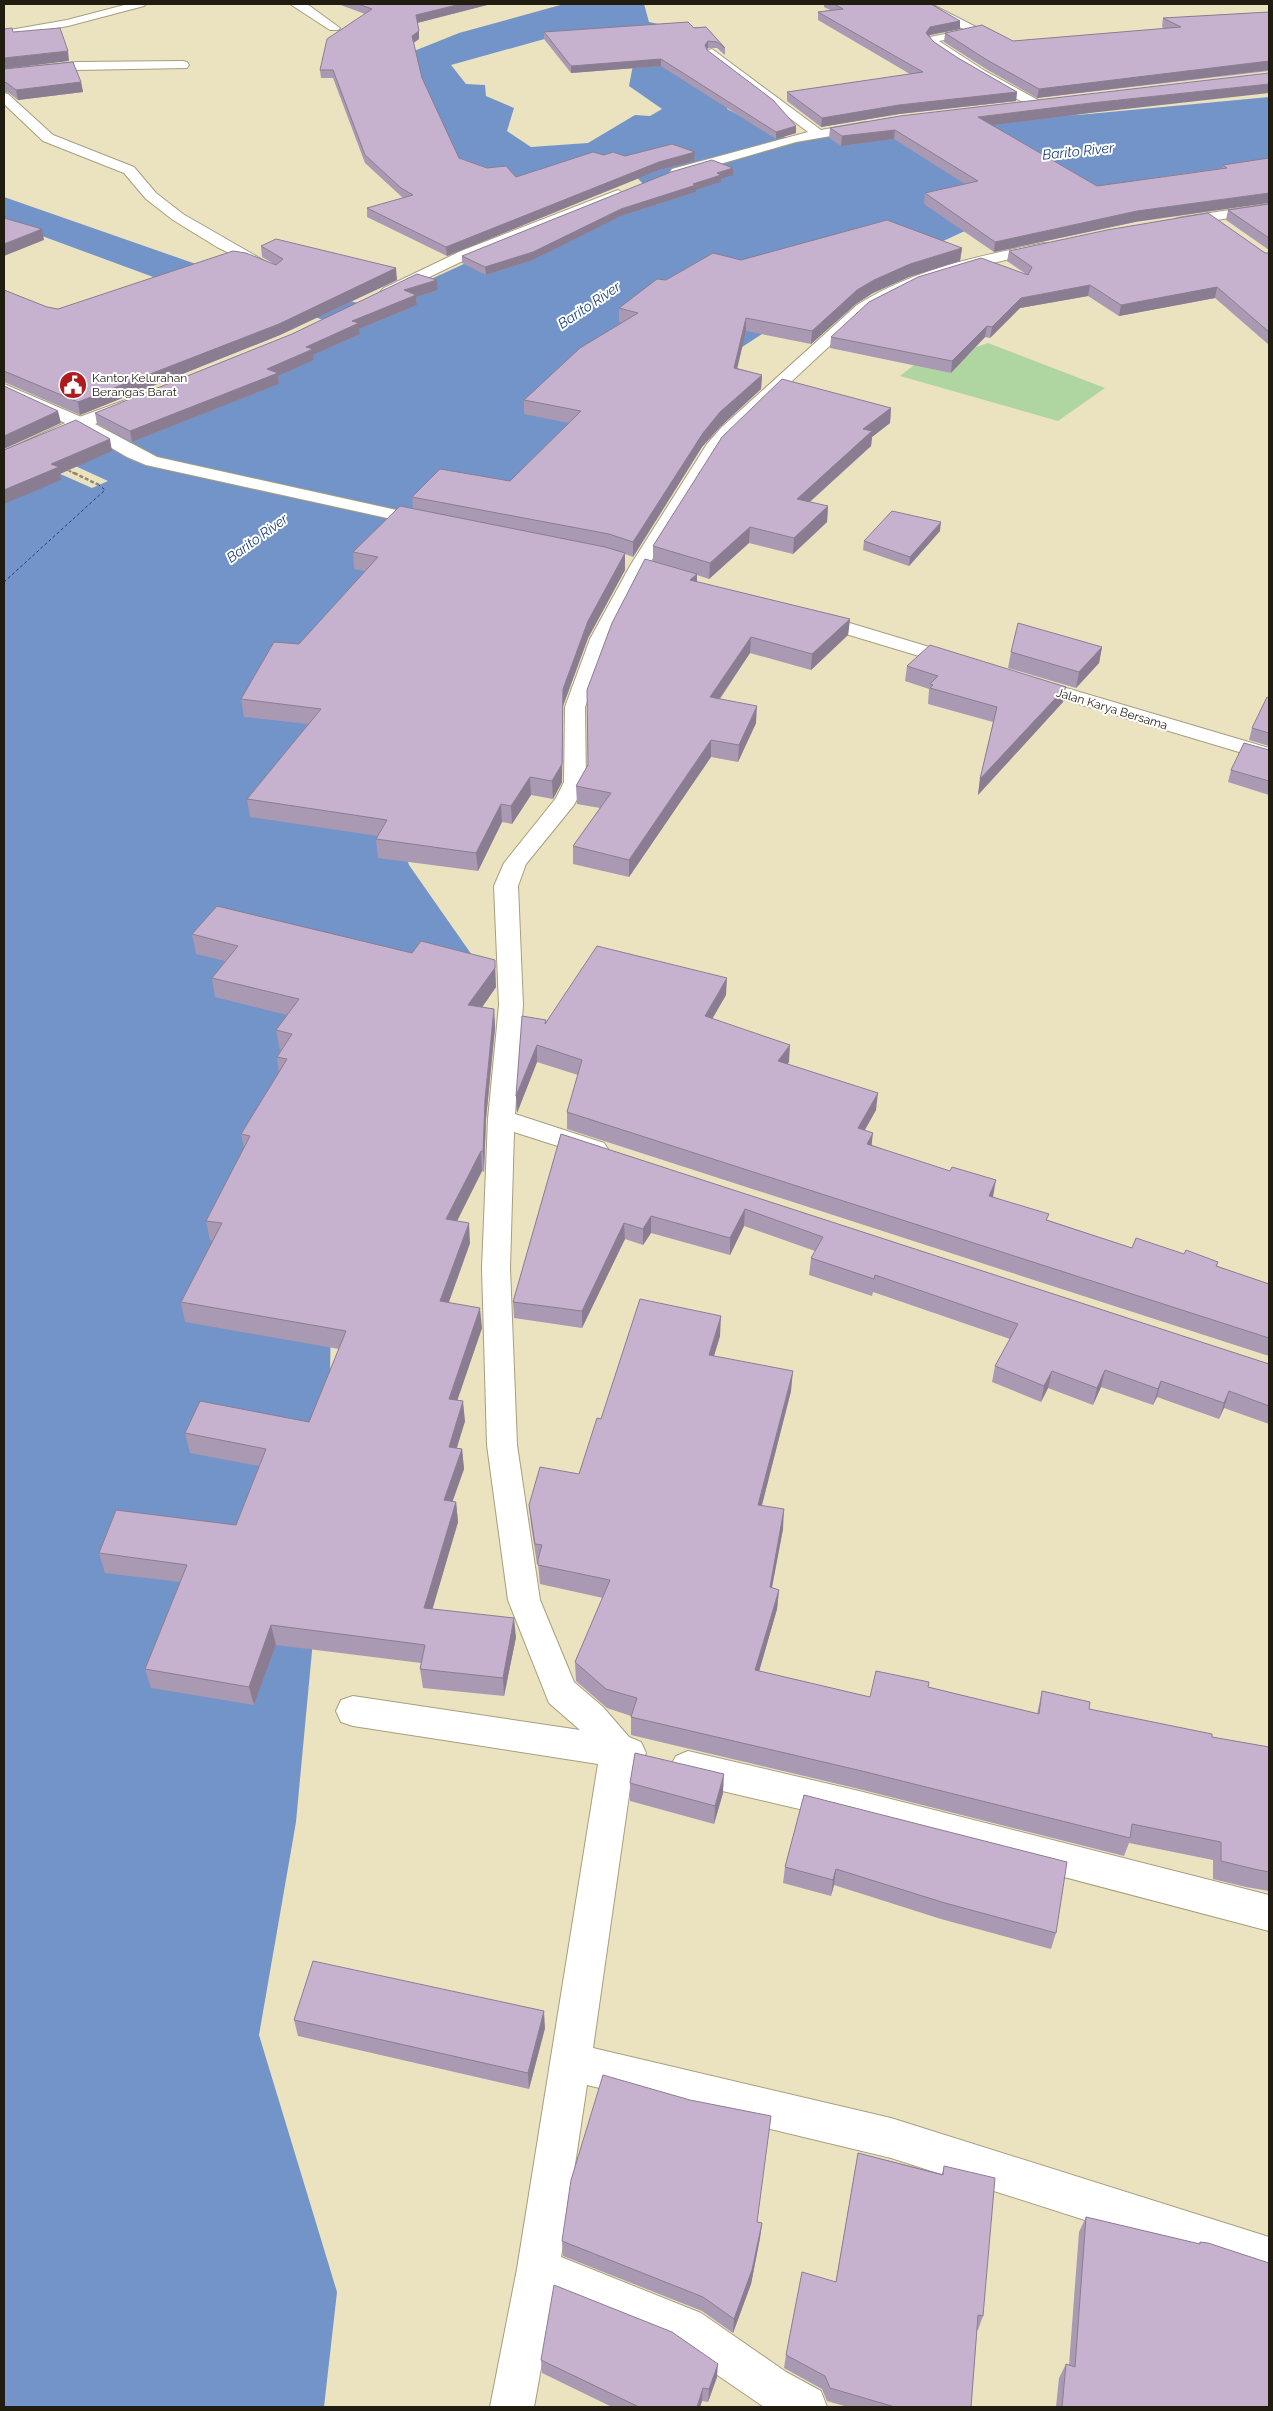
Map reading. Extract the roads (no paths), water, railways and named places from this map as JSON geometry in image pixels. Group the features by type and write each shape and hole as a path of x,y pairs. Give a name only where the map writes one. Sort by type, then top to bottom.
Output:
{"street":[{"path":"4,34 68,23 140,4"},
{"path":"296,4 302,5 334,28"},
{"path":"923,4 976,31 934,39 932,41 937,46 1039,103 1014,106"},
{"path":"712,53 819,134"},
{"path":"4,74 77,66 184,66"},
{"path":"4,97 48,138 129,170 137,176 150,195 194,228 230,249 276,270"},
{"path":"665,176 794,138 881,123"},
{"path":"376,297 466,254 629,189"},
{"path":"1152,226 1216,222 1269,208"},
{"path":"512,2407 538,2269 618,1750 612,1740 591,1718 561,1692 524,1600 502,1445 496,1268 501,1119 511,1005 506,886 515,863 566,800 575,782 575,707 600,639 640,567 713,448 727,432 862,308 881,295 907,282 1009,254 1066,242"},
{"path":"4,389 84,425 133,453 152,461 449,526"},
{"path":"4,457 84,425 143,398"},
{"path":"792,611 982,669"},
{"name":"Jalan Karya Bersama","path":"1010,678 1269,755"},
{"path":"501,1119 615,1156"},
{"path":"354,1711 618,1750 858,1807 1269,1913"},
{"path":"571,2062 891,2138 1269,2258"},
{"path":"538,2269 686,2328 771,2387 805,2407"}],"water":[{"name":"Barito River","path":"564,4 644,4 649,22 682,29 736,87 727,109 782,136 799,140 947,118 1078,115 1269,97 1269,170 1017,207 813,301 733,353 391,812 409,865 481,968 332,1265 328,1480 296,1822 259,2035 337,2292 324,2407 4,2407 4,476 570,215 646,187 625,165 551,177 480,180 412,156 404,55 459,33","holes":["548,38 633,65 629,86 662,109 650,116 635,115 588,143 531,147 507,131 514,108 486,96 485,85 466,84 451,65"]}],"waterway":[{"path":"4,209 209,283 279,293 441,342"}],"place":[{"name":"Kantor Kelurahan Berangas Barat","path":"73,385"}]}
